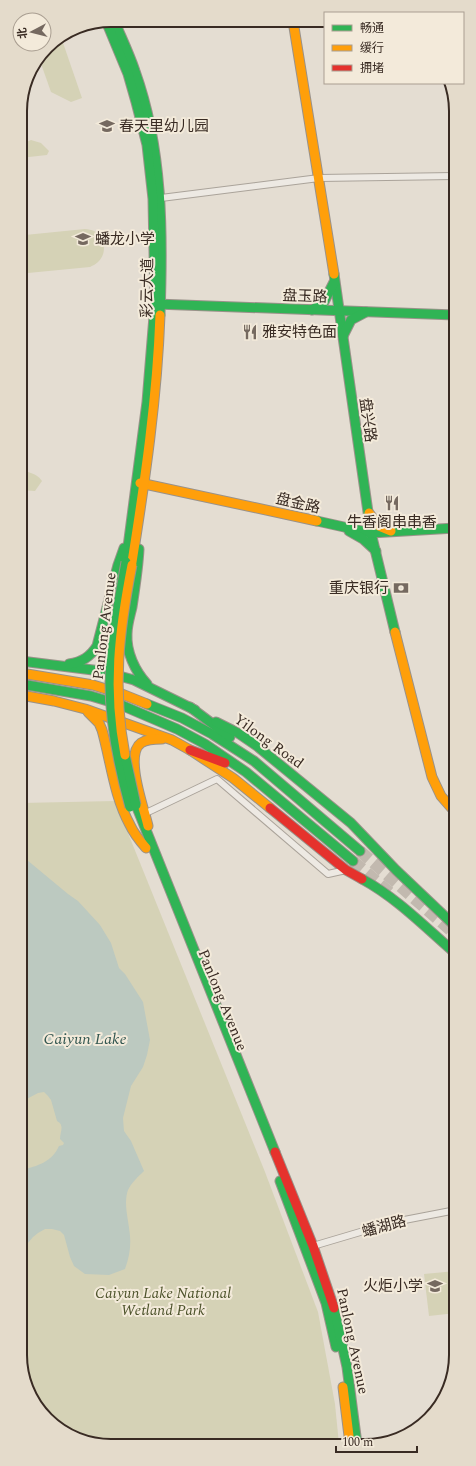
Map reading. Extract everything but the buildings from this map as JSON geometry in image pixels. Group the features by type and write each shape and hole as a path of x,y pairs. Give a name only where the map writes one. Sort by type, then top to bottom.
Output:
{"main road":[{"name":"彩云大道","path":"108,27 128,74 147,145 153,199 158,305"},
{"name":"彩云大道","path":"117,27 135,70 143,98 154,144 161,198 155,400 141,483 130,531 129,562"},
{"name":"盘兴路","path":"294,27 334,282 340,311 371,533 432,777 436,790 449,806"},
{"path":"312,310 324,302 334,282"},
{"name":"盘玉路","path":"158,305 449,315"},
{"path":"343,336 351,320 366,312"},
{"name":"彩云大道","path":"129,562 138,526 141,483"},
{"name":"盘金路","path":"141,483 371,533 449,528"},
{"path":"368,510 378,526 392,532"},
{"path":"138,526 138,570 127,634 129,654 137,672 150,687"},
{"path":"343,528 363,539 376,552"},
{"path":"56,666 83,661 89,657 97,646 118,565 130,531"},
{"name":"Panlong Avenue","path":"129,562 117,612 111,659 110,684 114,737 119,766 148,846 326,1303 341,1367 349,1439"},
{"name":"Yilong Road","path":"27,662 101,671 134,680 190,707 238,733 277,761 351,823 396,870 449,920"},
{"name":"Yilong Road","path":"27,674 94,685 122,694 151,704 212,734 254,761 360,852"},
{"path":"27,685 84,695 134,710 205,744 246,772 353,861"},
{"path":"27,696 85,709 172,740 190,750 233,778 346,870 380,889 409,912 449,948"},
{"path":"190,707 236,742 254,761"},
{"path":"85,709 99,723 102,730 117,792 124,813 131,827 148,846"},
{"path":"148,846 146,813 134,768 134,756 139,744 150,739 172,740"},
{"path":"190,750 246,772"},
{"name":"Panlong Avenue","path":"148,846 313,1246 334,1308 347,1367 356,1439"}],"street":[{"path":"161,198 318,178 449,176"},
{"path":"146,813 217,779 328,874 346,870"},
{"name":"蟠湖路","path":"313,1246 394,1222 449,1211"}],"green space":[{"path":"63,43 82,98 71,102 51,92 41,65 44,60"},
{"path":"31,140 41,143 49,151 47,155 27,157 27,142"},
{"path":"85,229 92,230 101,237 103,241 103,255 98,262 90,267 27,273 27,235"},
{"path":"27,471 37,476 42,481 35,491 27,490"},
{"name":"Caiyun Lake National Wetland Park","path":"115,801 265,1172 318,1312 335,1404 338,1439 100,1438 84,1435 60,1422 44,1406 33,1387 27,1355 27,803"},
{"path":"449,1272 449,1314 429,1316 424,1274"}],"water":[{"name":"Caiyun Lake","path":"27,860 78,901 100,925 111,943 119,968 125,974 143,1002 150,1040 143,1067 131,1086 123,1118 124,1131 131,1141 144,1171 131,1185 127,1195 126,1207 130,1240 129,1253 125,1269 109,1275 85,1274 74,1266 64,1235 60,1231 45,1229 33,1237 27,1244 27,1168 48,1160 59,1146 63,1145 64,1143 60,1139 62,1129 61,1125 57,1121 51,1100 44,1092 38,1093 27,1099"}],"tunnel":[{"path":"360,851 449,929"},
{"path":"353,861 390,893"}],"traffic: fast":[{"path":"108,27 128,74 136,102 147,145 153,199 155,304 147,402 126,562"},
{"path":"117,27 133,64 144,101 156,161 161,222 160,315"},
{"path":"334,274 371,533 395,632"},
{"path":"312,310 324,302 334,282"},
{"path":"156,304 449,315"},
{"path":"343,336 351,320 366,312"},
{"path":"317,521 371,533 449,528"},
{"path":"349,531 363,539 376,551"},
{"path":"69,664 78,662 85,658 92,653 97,646 118,565 124,548"},
{"path":"139,549 127,641 132,661 147,684"},
{"path":"126,562 113,638 110,668 110,699 113,730 122,777 130,807"},
{"path":"27,662 101,671 134,680 195,710"},
{"path":"27,685 91,696 121,705 177,729 205,744 246,772 353,861"},
{"path":"147,704 182,718 212,734 254,761 360,851"},
{"path":"190,707 230,737"},
{"path":"216,722 238,733 257,746 351,823 396,870 449,920"},
{"path":"125,755 136,805"},
{"path":"136,805 275,1152"},
{"path":"362,879 399,904 449,948"},
{"path":"280,1181 326,1303 336,1347"},
{"path":"334,1308 347,1367 356,1439"}],"traffic: slow":[{"path":"294,27 334,274"},
{"path":"132,562 146,470 156,377 160,315"},
{"path":"140,483 317,521"},
{"path":"369,513 379,526 391,531"},
{"path":"125,755 121,730 118,683 121,636 127,589 132,565"},
{"path":"395,632 432,777 441,796 449,805"},
{"path":"27,674 93,685 147,704"},
{"path":"27,696 85,709 172,740 233,778 270,808"},
{"path":"88,712 99,723 102,730 116,791 125,814 133,831 146,848"},
{"path":"148,826 137,782 134,758 136,749 141,743 148,740 162,739"},
{"path":"343,1387 349,1439"}],"traffic: jam":[{"path":"190,750 225,763"},
{"path":"270,808 346,870 362,879"},
{"path":"275,1152 313,1246 334,1308"}],"place":[{"name":"春天里幼儿园","path":"107,126"},
{"name":"蟠龙小学","path":"83,239"},
{"name":"雅安特色面","path":"250,332"},
{"name":"牛香阁串串香","path":"392,503"},
{"name":"重庆银行","path":"401,588"},
{"name":"火炬小学","path":"435,1286"}]}
